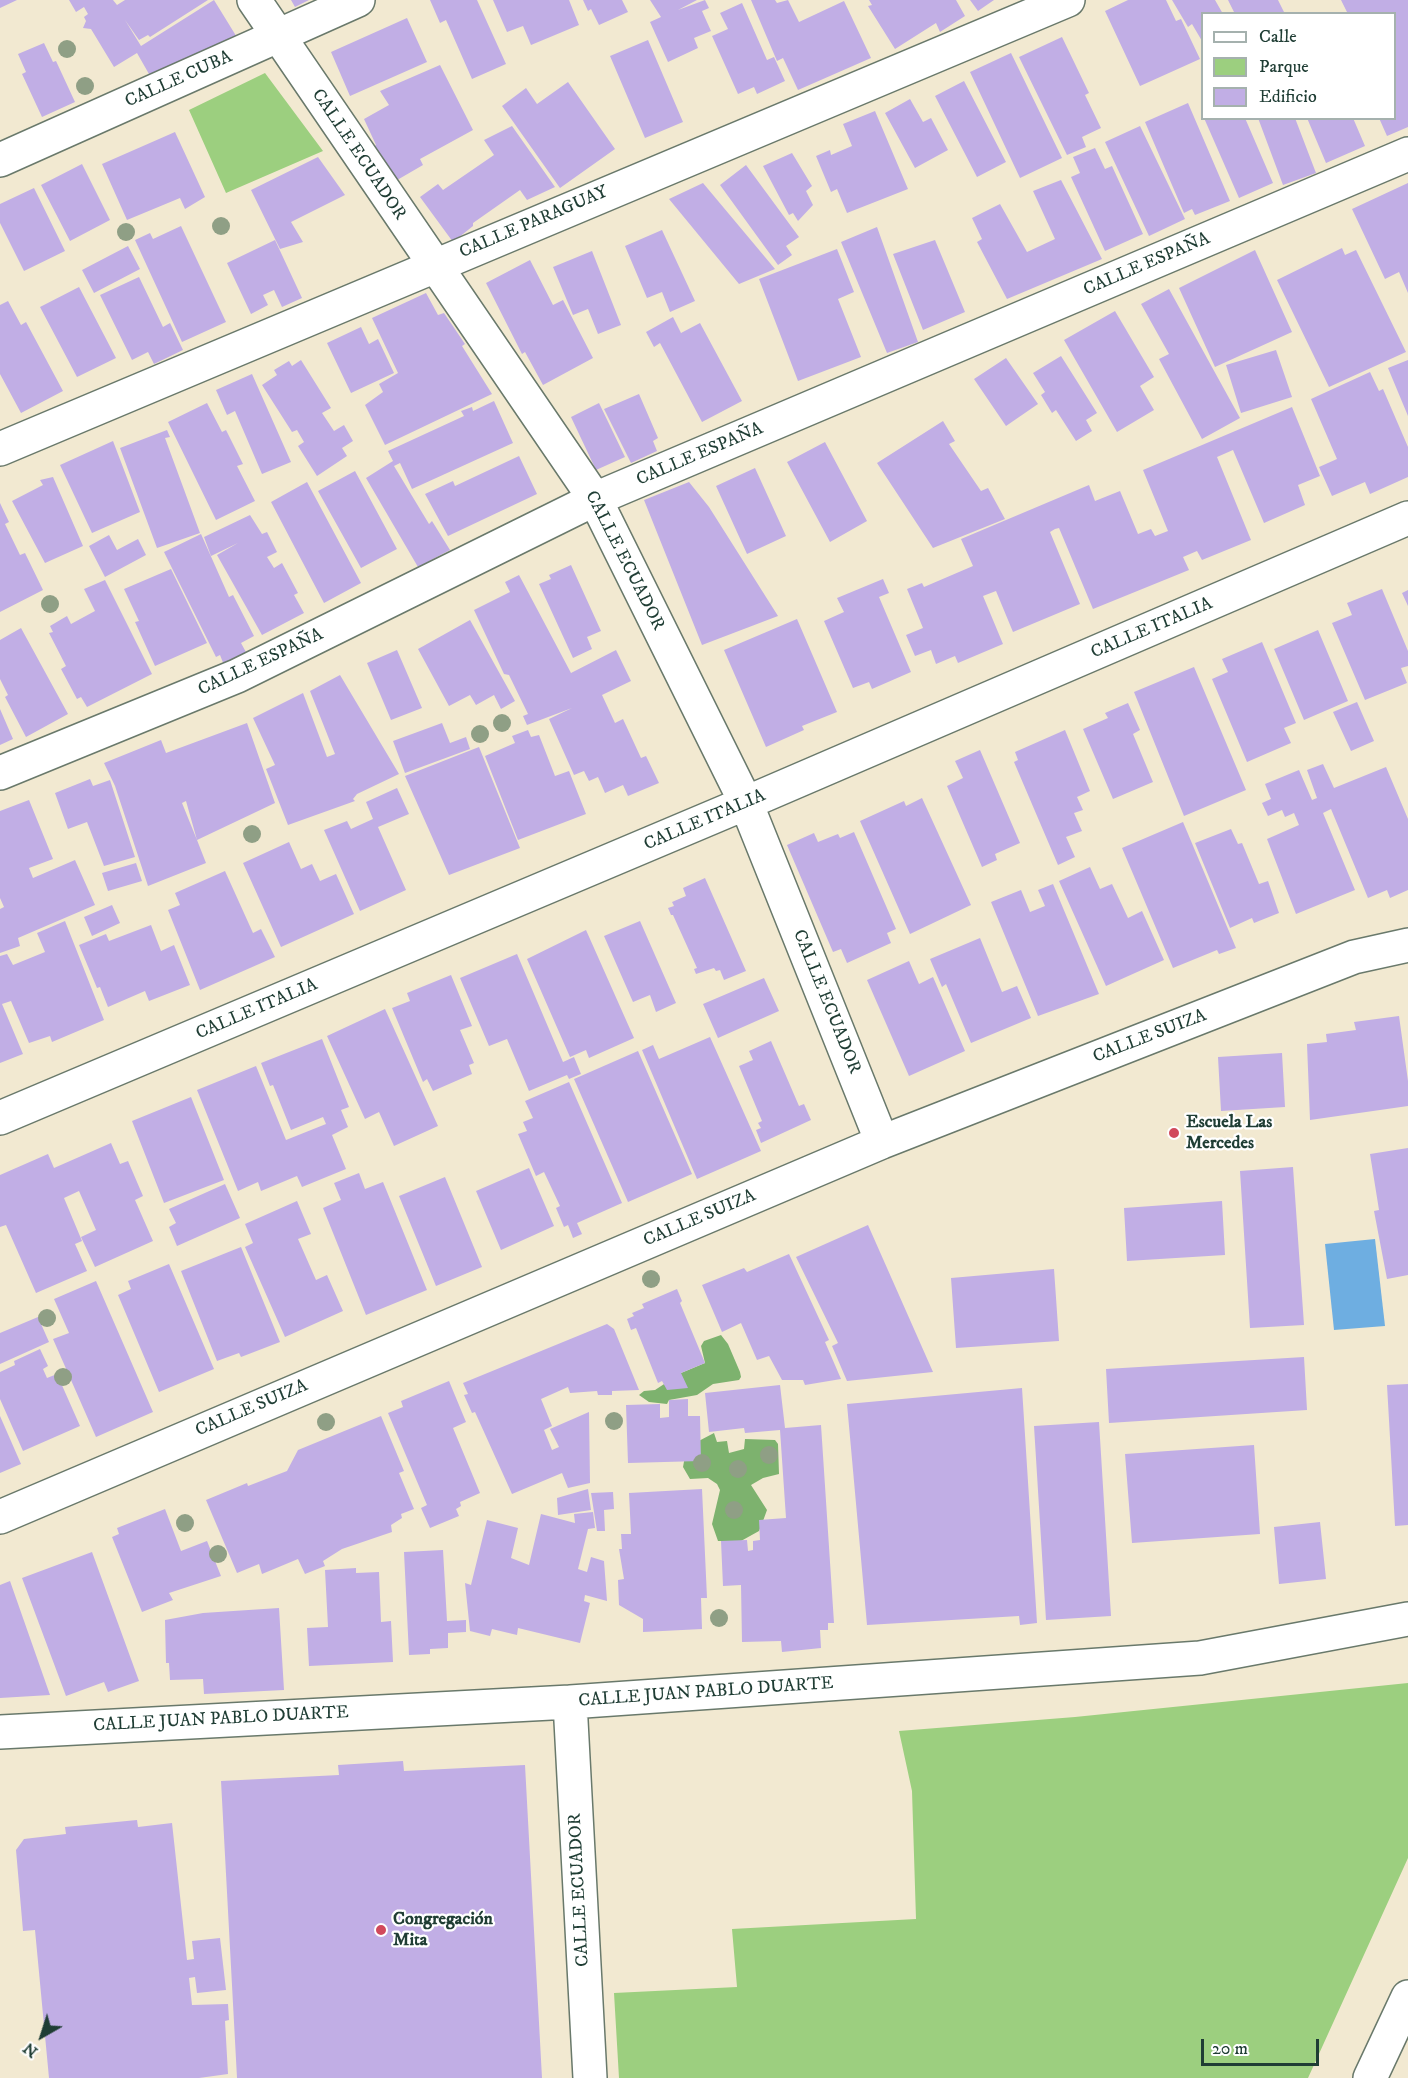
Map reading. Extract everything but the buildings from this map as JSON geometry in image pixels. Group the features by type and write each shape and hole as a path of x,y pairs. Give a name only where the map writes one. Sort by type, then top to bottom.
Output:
{"street":[{"name":"CALLE ECUADOR","path":"254,0 595,499 746,804 882,1142"},
{"name":"CALLE CUBA","path":"0,160 358,0"},
{"name":"CALLE PARAGUAY","path":"0,449 433,265 1068,0"},
{"name":"CALLE ESPAÑA","path":"0,773 237,676 595,499 1408,154"},
{"name":"CALLE ITALIA","path":"0,1118 746,804 1408,518"},
{"name":"CALLE SUIZA","path":"0,1517 882,1142 1354,957 1408,945"},
{"name":"CALLE JUAN PABLO DUARTE","path":"0,1732 570,1702 1200,1658 1408,1620"},
{"name":"CALLE ECUADOR","path":"570,1702 590,2078"},
{"path":"1370,2078 1408,1997"}],"green space":[{"path":"265,73 323,151 226,193 189,110"},
{"path":"721,1335 728,1344 740,1372 739,1380 713,1384 697,1395 669,1400 667,1404 649,1402 639,1395 644,1391 655,1390 681,1373 705,1363 701,1346 704,1341"},
{"path":"714,1433 717,1442 727,1441 729,1453 744,1449 745,1439 775,1440 778,1444 779,1474 763,1478 751,1485 767,1510 763,1521 759,1531 741,1541 718,1541 712,1524 720,1490 717,1484 708,1478 690,1479 683,1467 685,1456 693,1444"},
{"path":"1408,1683 1408,1858 1308,2078 619,2078 614,1993 737,1987 732,1929 916,1919 912,1791 899,1731 1075,1717"}],"water":[{"path":"1375,1239 1385,1326 1334,1330 1325,1244"}],"place":[{"name":"Escuela Las Mercedes","path":"1174,1133"},
{"name":"Congregación Mita","path":"381,1930"}]}
